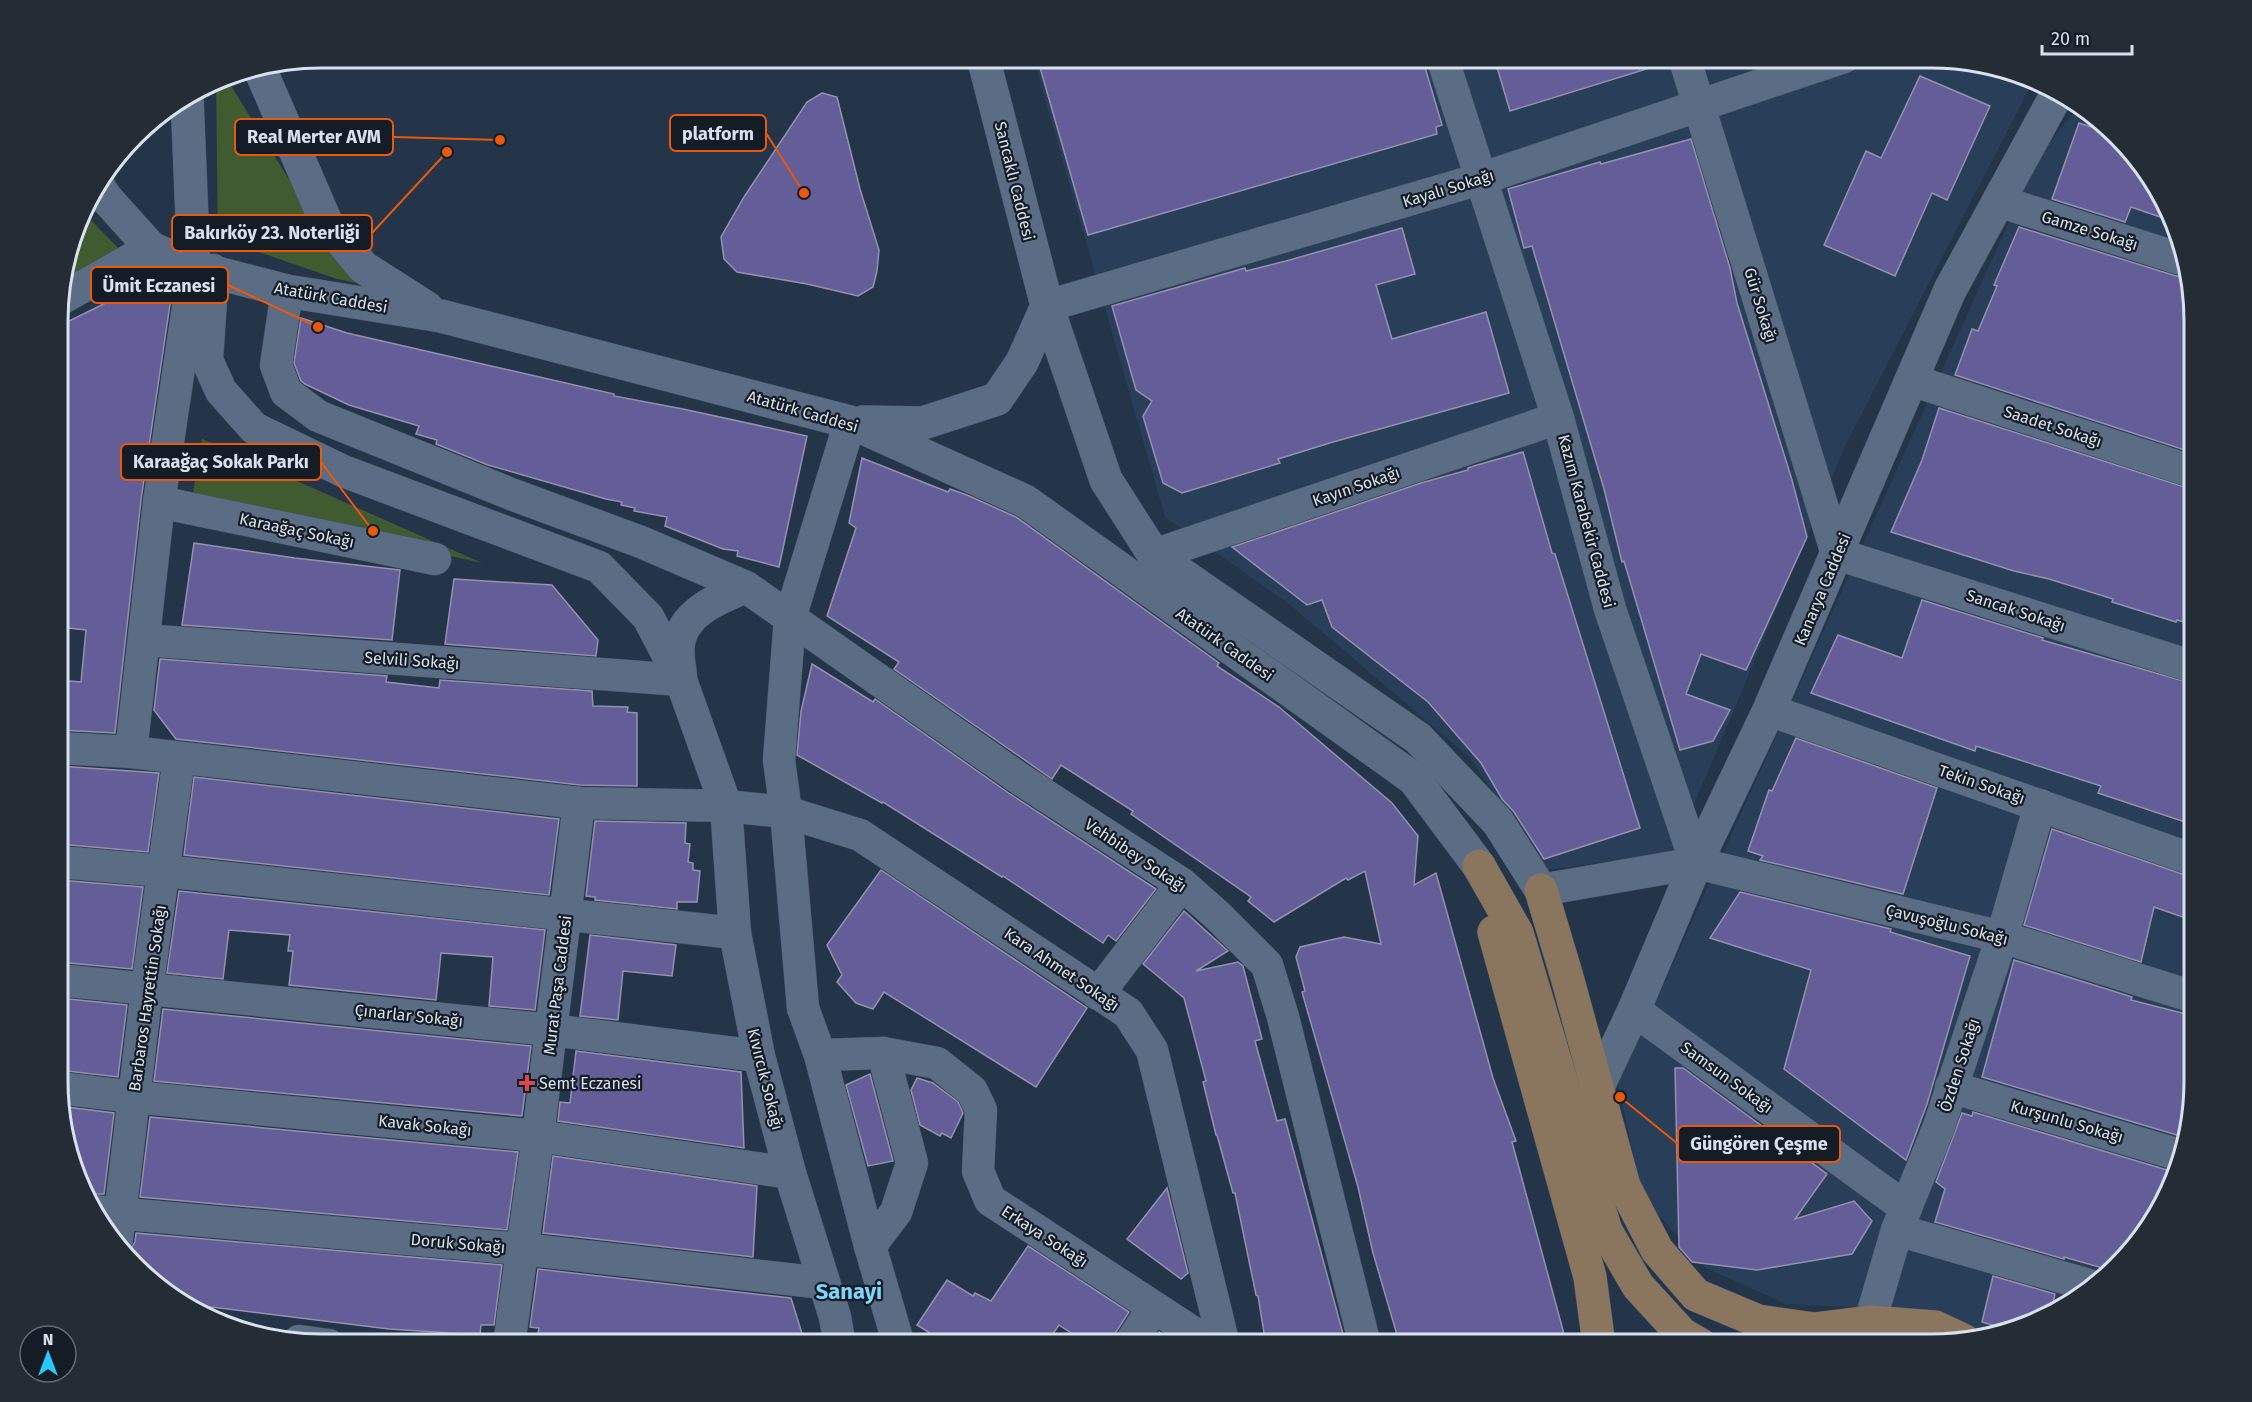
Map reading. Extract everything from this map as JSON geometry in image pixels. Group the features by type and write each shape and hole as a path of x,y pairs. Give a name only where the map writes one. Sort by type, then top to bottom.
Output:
{"main road":[{"name":"Sancaklı Caddesi","path":"986,68 1047,306 1106,480 1154,555"},
{"path":"262,74 326,222 363,267 441,316"},
{"name":"Kanarya Caddesi","path":"1596,1091 1634,1010 1696,863 1769,710 1950,290 2055,100"},
{"path":"188,105 203,268"},
{"name":"Atatürk Caddesi","path":"103,191 151,248 203,268 287,291 441,316 850,422 1025,501 1414,778 1479,866"},
{"path":"850,422 922,423 997,399 1022,362 1047,306"},
{"name":"Atatürk Caddesi","path":"1154,555 1418,738 1498,822 1541,890"},
{"path":"1479,866 1517,933 1606,1232 1638,1286 1682,1334"},
{"path":"1479,866 1496,941 1590,1276 1598,1334"},
{"path":"1541,890 1624,1186 1657,1250 1696,1295 1758,1321 1814,1329 1870,1322 1935,1327 1950,1334"},
{"path":"1804,1334 1814,1329"}],"street":[{"name":"Kazım Karabekir Caddesi","path":"1445,68 1558,418 1610,609 1696,863"},
{"name":"Gür Sokağı","path":"1687,68 1837,554"},
{"name":"Kayalı Sokağı","path":"1047,306 1480,179 1811,68"},
{"name":"Gamze Sokağı","path":"1998,201 2177,258"},
{"path":"69,294 151,248"},
{"path":"131,752 159,501 203,268"},
{"path":"203,268 207,360 220,391 254,428 343,471 599,567 648,617 681,680"},
{"name":"Vehbibey Sokağı","path":"287,291 276,365 286,392 318,416 511,494 641,542 746,587 1020,779 1182,884 1218,916 1267,965 1283,1017 1362,1334"},
{"name":"Saadet Sokağı","path":"1911,380 2184,469"},
{"name":"Kayın Sokağı","path":"1154,555 1558,418"},
{"path":"850,422 790,618 780,760 803,1008 820,1055 895,1334"},
{"name":"Karaağaç Sokağı","path":"159,501 435,559"},
{"name":"Sancak Sokağı","path":"1837,554 2184,664"},
{"path":"681,680 679,643 689,620 707,606 746,587"},
{"name":"Selvili Sokağı","path":"144,640 681,680"},
{"name":"Kıvırcık Sokağı","path":"681,680 726,806 735,933 759,1056 790,1173 835,1317 838,1334"},
{"name":"Tekin Sokağı","path":"1769,710 2184,856"},
{"name":"Kara Ahmet Sokağı","path":"68,748 131,752 579,803 726,806 786,812 860,835 1128,1013 1152,1050 1221,1334"},
{"name":"Barbaros Hayrettin Sokağı","path":"109,1221 134,1097 179,758"},
{"name":"Murat Paşa Caddesi","path":"510,1334 567,916 579,803"},
{"name":"Özden Sokağı","path":"1870,1322 1902,1219 1938,1129 2002,937 2040,805"},
{"path":"68,863 164,871 735,933"},
{"path":"1541,890 1696,863"},
{"name":"Çavuşoğlu Sokağı","path":"1696,863 2002,937 2184,994"},
{"path":"1098,993 1182,884"},
{"name":"Çınarlar Sokağı","path":"68,981 551,1030 759,1056"},
{"name":"Samsun Sokağı","path":"1634,1010 1902,1219 2084,1283"},
{"path":"870,1245 896,1212 912,1163 884,1053"},
{"name":"Erkaya Sokağı","path":"820,1055 884,1053 937,1063 972,1091 981,1110 978,1171 990,1200 1195,1334"},
{"name":"Kurşunlu Sokağı","path":"1951,1087 2174,1153"},
{"name":"Kavak Sokağı","path":"68,1089 538,1136 790,1173"},
{"name":"Doruk Sokağı","path":"109,1221 522,1249 823,1283"},
{"path":"1136,1334 1154,1307"}],"shaded area":[{"path":"1036,68 1948,68 1981,72 2030,88 1846,444 1674,852 1547,870 1469,757 1288,603 1165,517"},
{"path":"2074,112 2098,130 2122,154 2151,194 2171,239 2180,271 2184,304 2184,1098 2180,1131 2165,1178 2151,1208 2122,1248 2098,1272 2058,1301 2013,1321 1971,1331 1935,1311 1786,1304 1706,1268 1643,1198 1618,1085 2038,158"}],"green space":[{"path":"230,84 306,207 368,285 337,279 218,238 216,91"},
{"path":"89,219 126,256 71,282 76,255"},
{"path":"202,439 482,563 192,499"}],"building":[{"path":"1040,68 1425,68 1442,125 1436,127 1437,134 1088,235"},
{"path":"1497,68 1650,68 1510,111"},
{"path":"1920,76 1990,106 1947,200 1932,193 1895,276 1824,245 1866,151 1881,158"},
{"path":"822,93 837,97 860,189 879,250 873,287 858,296 807,284 737,272 724,259 721,237 744,197 807,102"},
{"path":"2079,123 2096,128 2122,154 2151,194 2162,218 2131,207 2125,222 2052,199"},
{"path":"1691,139 1807,537 1746,670 1701,654 1686,694 1730,710 1713,741 1680,750 1624,561 1622,562 1604,489 1532,246 1524,248 1508,189"},
{"path":"2019,227 2181,276 2184,304 2184,450 1955,375 1972,329 1978,331 1997,286 1994,285"},
{"path":"1402,228 1415,274 1376,285 1392,339 1486,312 1509,393 1333,442 1278,459 1280,463 1182,493 1163,483 1143,416 1152,401 1136,390 1112,306 1245,268 1246,271 1286,261"},
{"path":"167,279 173,284 141,500 115,733 68,730 68,681 81,682 86,630 68,628 69,321 128,292"},
{"path":"301,318 347,333 614,394 614,396 807,436 779,567 737,556 738,551 723,549 665,526 667,517 634,511 635,508 621,505 622,502 488,465 436,444 437,440 416,434 419,426 349,405 305,384 301,381 294,363"},
{"path":"1939,408 2184,487 2184,622 2177,620 2176,622 2112,602 2113,599 1891,532 1922,460"},
{"path":"1523,452 1552,553 1555,554 1640,828 1544,859 1514,812 1502,799 1481,763 1428,702 1332,627 1322,600 1307,605 1232,547 1421,483"},
{"path":"862,458 948,492 950,489 967,495 1016,517 1219,663 1217,666 1279,707 1392,803 1418,836 1414,885 1436,873 1493,1078 1516,1141 1512,1142 1564,1334 1397,1334 1373,1253 1358,1187 1302,992 1305,991 1296,957 1300,947 1344,937 1381,944 1365,871 1348,880 1346,878 1274,922 1248,901 1251,897 1131,814 1133,811 1061,765 1052,779 894,669 899,662 827,616 856,528 849,523"},
{"path":"194,543 400,570 392,640 182,625"},
{"path":"454,579 552,585 598,640 596,656 445,644"},
{"path":"1922,600 2043,638 2042,640 2184,681 2184,822 2098,793 2101,786 1976,746 1975,751 1811,693 1838,635 1902,658"},
{"path":"160,659 387,676 386,682 439,688 440,680 592,691 593,706 628,707 627,712 637,713 637,786 580,785 176,739 154,710"},
{"path":"812,664 873,702 875,699 1010,794 1156,889 1116,941 1108,935 1103,943 1003,876 883,802 797,755 801,711"},
{"path":"1796,738 1937,788 1903,894 1760,860 1763,856 1748,851 1769,790 1772,791"},
{"path":"68,767 159,773 148,852 68,845"},
{"path":"194,777 559,819 549,895 184,855"},
{"path":"595,821 686,823 685,843 690,844 688,862 693,863 693,870 700,871 697,902 677,902 677,909 595,900 595,897 586,896"},
{"path":"2052,829 2184,875 2184,918 2154,907 2141,962 2024,925"},
{"path":"881,870 1087,1008 1036,1087 884,992 873,1009 856,1003 837,982 842,975 827,945"},
{"path":"68,881 143,887 132,969 68,963"},
{"path":"179,891 545,930 535,1010 489,1006 493,957 441,953 436,1000 289,985 293,951 288,951 290,935 229,930 223,979 167,973"},
{"path":"1740,892 1891,929 1890,932 1970,956 1927,1104 1906,1160 1784,1069 1811,970 1710,938"},
{"path":"1184,911 1228,951 1196,971 1238,962 1243,966 1262,1039 1255,1041 1277,1121 1285,1119 1343,1334 1264,1334 1235,1193 1233,1193 1216,1135 1203,1082 1206,1081 1184,998 1143,964"},
{"path":"590,935 676,945 672,976 623,971 618,1020 580,1016"},
{"path":"2014,960 2132,997 2131,1000 2184,1013 2184,1098 2179,1136 1982,1077"},
{"path":"68,999 127,1005 118,1077 68,1071"},
{"path":"163,1009 531,1046 522,1116 154,1081"},
{"path":"576,1051 741,1072 744,1148 558,1121 560,1102 570,1103"},
{"path":"1675,1068 1683,1068 1827,1174 1795,1219 1854,1201 1872,1221 1852,1254 1757,1270 1692,1262 1679,1247"},
{"path":"870,1074 893,1161 868,1166 846,1085"},
{"path":"917,1078 933,1083 958,1102 963,1113 951,1138 942,1133 940,1136 920,1125 911,1090"},
{"path":"69,1107 114,1113 104,1194 94,1194 87,1178 76,1147"},
{"path":"1973,1112 2168,1170 2142,1222 2122,1248 2102,1268 2064,1257 2064,1259 1935,1222 1945,1189 1936,1182 1962,1113 1972,1116"},
{"path":"150,1117 518,1152 507,1230 140,1197"},
{"path":"553,1156 757,1186 753,1257 543,1233"},
{"path":"1167,1188 1188,1273 1181,1279 1127,1239"},
{"path":"136,1233 502,1265 494,1325 481,1325 480,1334 465,1334 389,1329 205,1306 180,1292 154,1272 131,1249 135,1242"},
{"path":"1028,1246 1129,1312 1115,1334 1072,1334 1059,1325 1053,1334 931,1334 917,1325 947,1280 973,1296 975,1293 991,1301"},
{"path":"538,1269 791,1298 802,1334 538,1334 539,1328 530,1327"},
{"path":"1993,1276 2055,1294 2053,1303 2013,1321 1996,1326 1982,1322"}],"place":[{"name":"Real Merter AVM","path":"500,140"},
{"name":"Bakırköy 23. Noterliği","path":"447,152"},
{"name":"platform","path":"804,193"},
{"name":"Ümit Eczanesi","path":"318,327"},
{"name":"Karaağaç Sokak Parkı","path":"373,531"},
{"name":"Semt Eczanesi","path":"527,1083"},
{"name":"Güngören Çeşme","path":"1620,1097"}],"district":[{"name":"Sanayi","path":"849,1291"}]}
